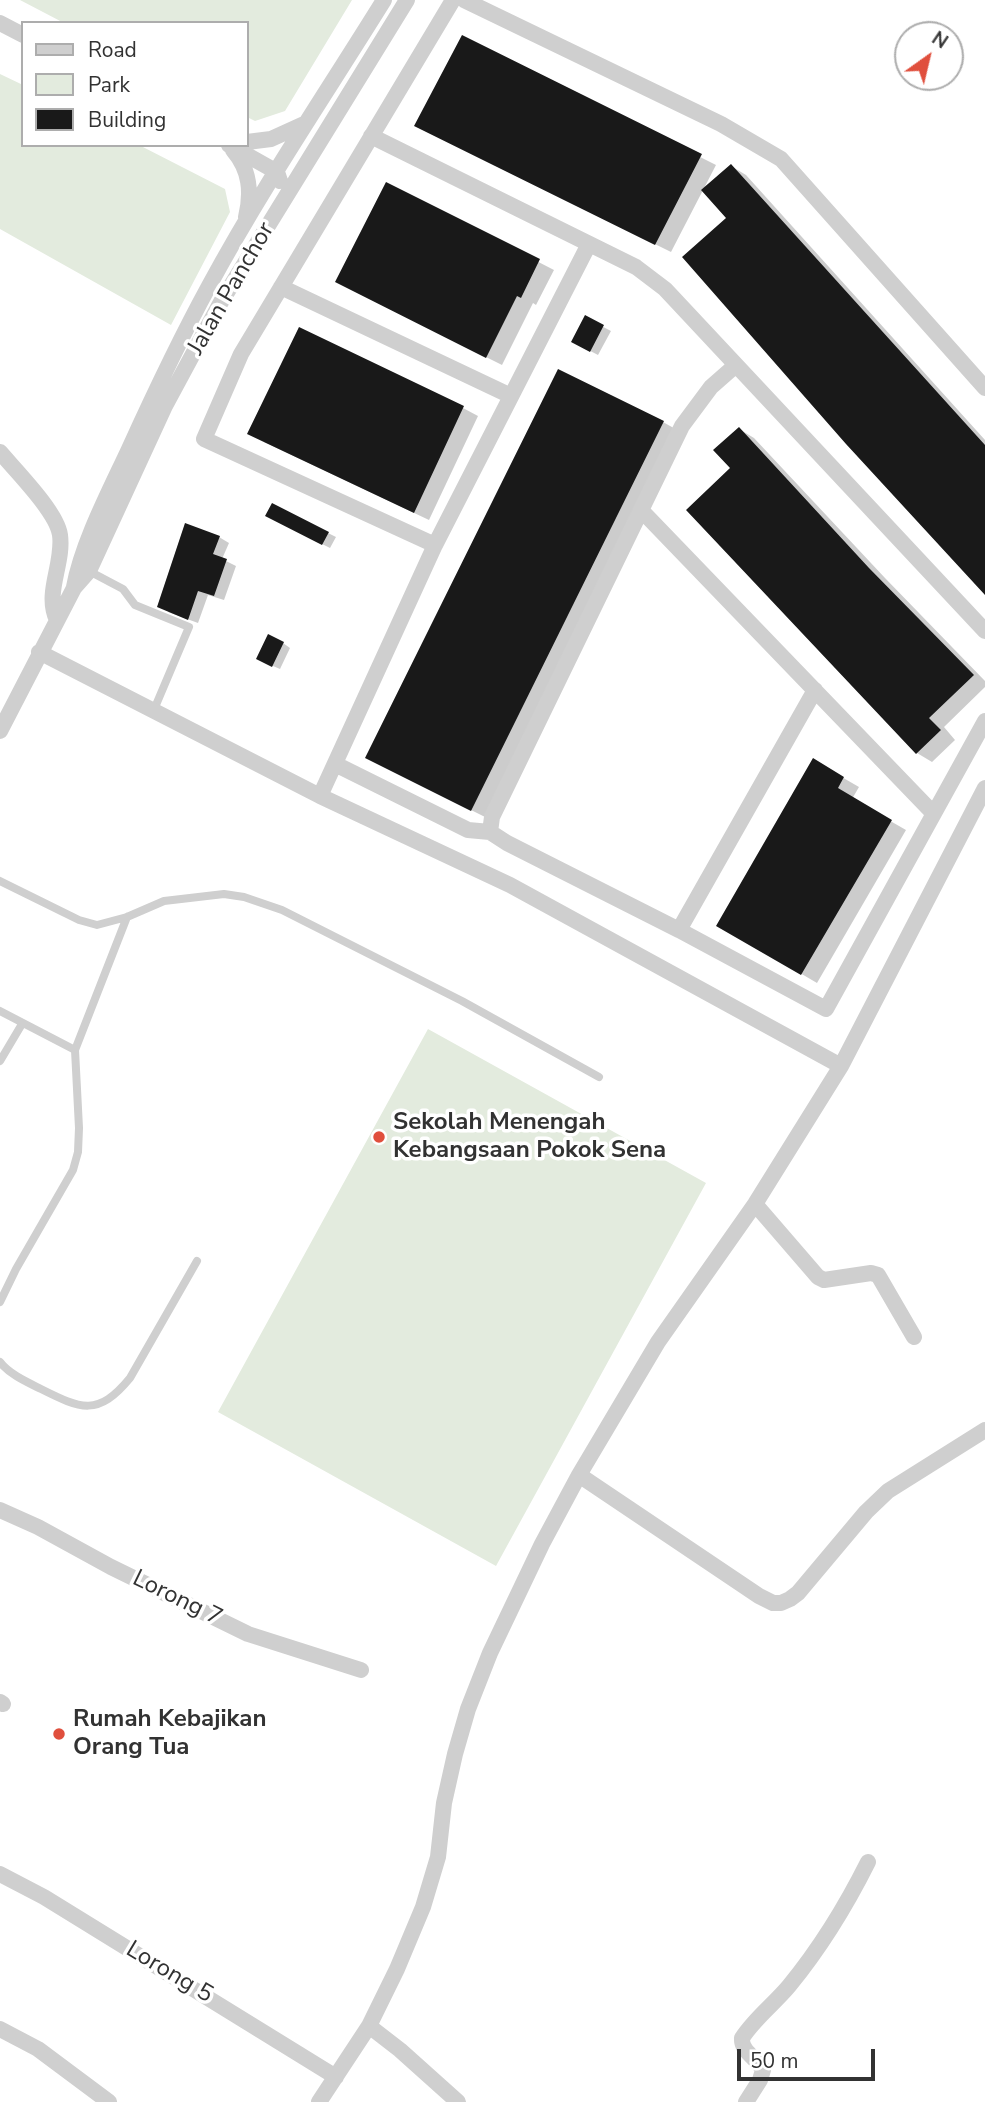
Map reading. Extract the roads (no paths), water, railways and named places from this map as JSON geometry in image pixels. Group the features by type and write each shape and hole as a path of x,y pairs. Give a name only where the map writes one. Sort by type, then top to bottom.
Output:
{"street":[{"name":"Jalan Panchor","path":"0,731 74,588 155,391 210,284 306,123 384,0"},
{"name":"Jalan Panchor","path":"83,568 221,302 407,0"},
{"path":"435,545 204,439 241,354 453,0"},
{"path":"464,0 721,124 781,159 985,388"},
{"path":"0,23 21,34"},
{"path":"248,142 271,139 306,123"},
{"path":"372,136 636,267 665,289 985,631"},
{"path":"231,147 243,162 248,174 249,198 242,230"},
{"path":"232,147 276,172 281,191 278,211"},
{"path":"276,172 315,152"},
{"path":"320,796 435,545 589,243"},
{"path":"281,287 511,396"},
{"path":"491,832 492,817 682,426 711,387 736,365"},
{"path":"0,452 47,510 60,534 52,598 57,620"},
{"path":"641,510 933,813"},
{"path":"39,652 153,713 320,796 510,885 841,1066"},
{"path":"678,930 815,690"},
{"path":"335,764 468,830 491,832 506,843 826,1009 985,721"},
{"path":"319,2102 369,2026 423,1907 438,1857 444,1803 454,1754 485,1664 542,1544 579,1475 659,1342 755,1204 841,1066 985,788"},
{"path":"755,1204 818,1277 824,1280 871,1273 878,1275 914,1337"},
{"path":"579,1475 759,1596 773,1603 781,1603 798,1593 839,1541 888,1492 985,1430"},
{"name":"Lorong 7","path":"0,1510 248,1634 361,1670"},
{"path":"746,2102 763,2070 744,2050 742,2038 747,2029 789,1986 825,1938 844,1909 868,1862"},
{"name":"Lorong 5","path":"0,1874 44,1897 336,2077"},
{"path":"369,2026 458,2102"},
{"path":"0,2029 38,2049 109,2102"}],"lane":[{"path":"83,568 123,589 135,606 189,627 153,713"},
{"path":"1,885 96,925 127,917 164,901 224,894 261,902 282,910 462,1001 599,1077"},
{"path":"0,1302 73,1170 78,1152 79,1128 75,1051 127,917"},
{"path":"0,1011 75,1051"},
{"path":"0,1061 22,1024"},
{"path":"0,1362 36,1387 75,1405 89,1407 116,1395 130,1378 197,1261"}],"place":[{"name":"Sekolah Menengah Kebangsaan Pokok Sena","path":"379,1137"},
{"name":"Rumah Kebajikan Orang Tua","path":"59,1734"}]}
